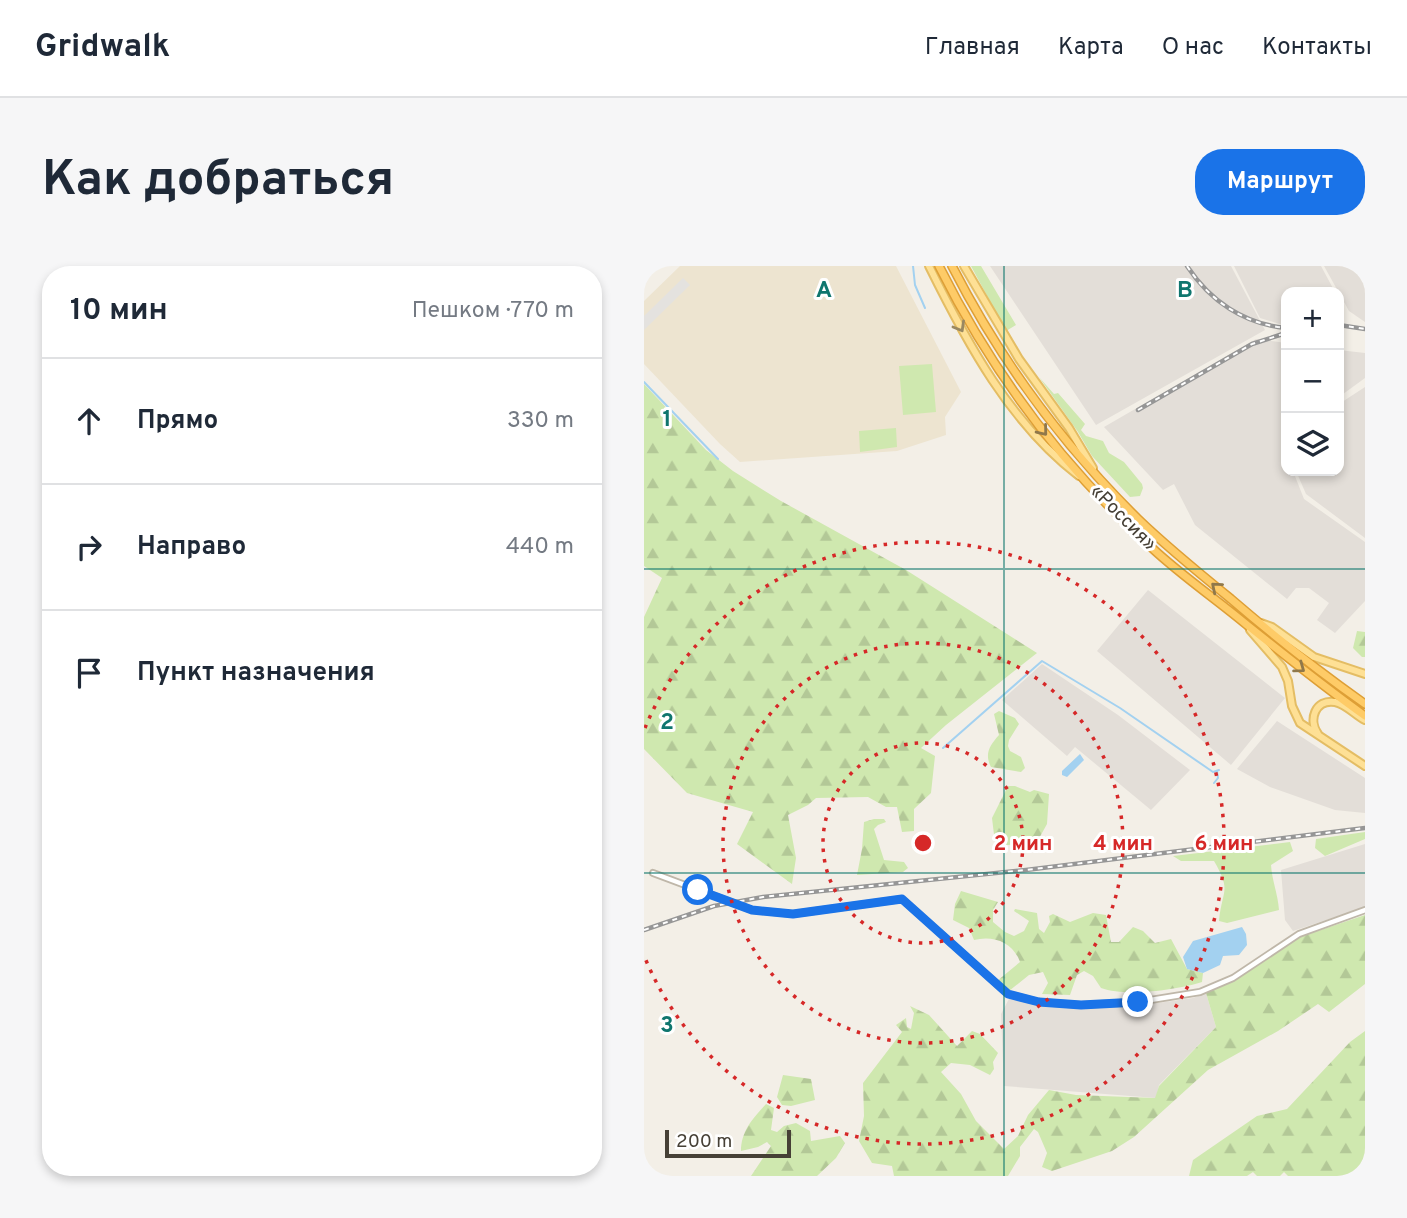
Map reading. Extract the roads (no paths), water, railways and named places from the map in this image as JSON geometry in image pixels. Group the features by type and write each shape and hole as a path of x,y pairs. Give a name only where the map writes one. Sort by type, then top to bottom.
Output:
{"highway":[{"name":"«Россия»","path":"939,266 971,327 1013,390 1088,483 1153,549 1365,718"},
{"name":"«Россия»","path":"953,266 990,335 1023,384 1097,475 1161,540 1317,670 1365,704"}],"main road":[{"path":"929,266 976,355 1023,422 1045,448 1088,483"},
{"path":"964,266 1019,359 1069,428 1097,475"},
{"path":"1256,620 1272,627 1314,657 1365,674"},
{"path":"1247,625 1282,667 1288,681 1292,706 1300,723 1329,745 1365,766"},
{"path":"1329,745 1313,726 1314,714 1322,704 1338,703 1365,718"}],"street":[{"path":"653,873 752,910 781,914 902,899 1008,994 1039,1002 1081,1005 1138,1002 1200,992 1233,978 1299,934 1365,910"}],"water":[{"path":"1080,754 1084,760 1067,777 1062,775 1062,771"},
{"path":"1242,927 1247,945 1239,955 1223,956 1220,965 1203,973 1187,969 1183,957 1193,941"}],"waterway":[{"path":"913,266 915,285 925,308"},
{"path":"644,382 718,459"},
{"path":"943,748 1042,661 1120,708 1213,772 1219,770"},
{"path":"1214,783 1218,778 1217,772"}],"railway":[{"path":"1187,266 1206,290 1229,309 1256,322 1281,327"},
{"path":"1344,326 1365,329"},
{"path":"1138,410 1252,344 1281,335"},
{"path":"644,930 714,906 763,897 1026,870 1365,828"}]}
